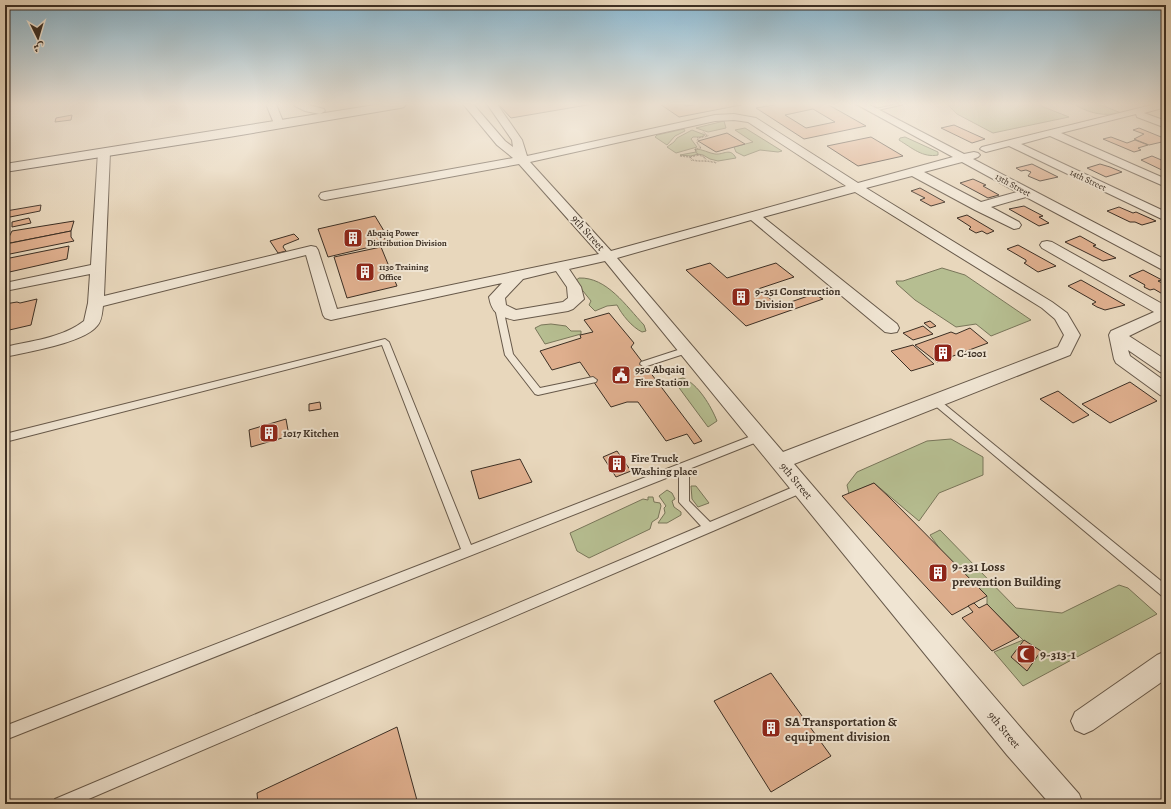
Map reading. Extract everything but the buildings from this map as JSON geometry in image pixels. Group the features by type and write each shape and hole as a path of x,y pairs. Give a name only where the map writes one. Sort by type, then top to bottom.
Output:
{"street":[{"path":"5,168 157,142"},
{"name":"9th Street","path":"500,142 522,160 608,256 1017,745 1069,804"},
{"path":"517,142 522,160"},
{"path":"325,196 522,160 606,142"},
{"path":"780,461 1064,350 1072,335 1061,316 1047,305 857,188 786,142"},
{"name":"13th Street","path":"953,142 980,154 1166,253"},
{"path":"96,303 311,250 331,315 608,256 1027,142"},
{"path":"1073,142 1166,183"},
{"name":"14th Street","path":"1015,145 1166,217"},
{"path":"5,352 68,336 84,329 92,323 96,303 104,152"},
{"name":"13th Street","path":"980,154 1028,192 1166,266"},
{"path":"914,172 1014,225"},
{"path":"979,207 1028,192"},
{"path":"754,216 891,328"},
{"path":"1047,245 1166,312"},
{"path":"518,275 497,297 499,308 514,315 568,306 576,299 574,287 560,266"},
{"path":"5,287 97,268"},
{"path":"1117,335 1166,312"},
{"path":"1117,335 1166,368"},
{"path":"1117,335 1122,359 1166,391"},
{"path":"1084,721 1166,664"}],"lane":[{"path":"499,308 509,355 538,392 593,380"},
{"path":"5,438 385,342 468,552"},
{"path":"644,364 687,350"},
{"path":"936,400 1166,592"},
{"path":"5,733 759,437"},
{"path":"684,467 684,502 709,528"},
{"path":"60,804 802,488"}],"path":[{"path":"696,142 700,148 695,149 698,155"},
{"path":"680,156 690,157 698,155 703,156 706,160"},
{"path":"690,157 692,160 696,161 706,160 717,163"}],"green space":[{"path":"662,142 670,142 667,145"},
{"path":"674,142 693,142 697,147 676,153 667,147"},
{"path":"753,142 767,142 782,151 760,150 744,156 736,152 734,147"},
{"path":"902,142 915,142 938,152 938,155 933,156 918,152"},
{"path":"695,149 715,154 729,152 736,158 718,161 698,154 691,156 680,155 696,152"},
{"path":"942,268 965,275 1031,320 991,336 976,324 956,327 915,300 897,284 896,281 903,281"},
{"path":"579,278 589,279 607,287 644,325 646,331 642,332 631,324 624,317 617,305 607,306 595,311 589,305 591,301 575,281"},
{"path":"551,324 566,326 571,331 581,331 581,334 545,344 535,328 541,325"},
{"path":"683,378 699,390 711,409 717,421 708,427 677,385 675,380"},
{"path":"951,439 983,457 983,475 939,493 919,521 874,483 849,494 847,485 857,472 927,441"},
{"path":"691,486 696,486 709,503 698,507 692,499"},
{"path":"667,490 672,493 675,499 672,501 674,507 681,512 681,515 667,523 658,523 665,513 664,508 666,506 659,496"},
{"path":"648,497 653,497 654,502 660,503 661,506 658,518 652,522 650,529 589,558 577,551 570,533 643,499 648,500"},
{"path":"940,530 1016,608 1062,613 1119,585 1128,588 1157,614 1023,686 994,652 1023,640 987,604 987,596 940,549 930,535"}],"place":[{"name":"Abqaiq Power Distribution Division","path":"353,238"},
{"name":"1130 Training Office","path":"365,272"},
{"name":"9-251 Construction Division","path":"741,297"},
{"name":"C-1001","path":"943,353"},
{"name":"950 Abqaiq Fire Station","path":"621,375"},
{"name":"1017 Kitchen","path":"269,433"},
{"name":"Fire Truck Washing place","path":"617,464"},
{"name":"9-331 Loss prevention Building","path":"938,573"},
{"name":"9-313-1","path":"1026,654"},
{"name":"SA Transportation & equipment division","path":"771,728"}]}
